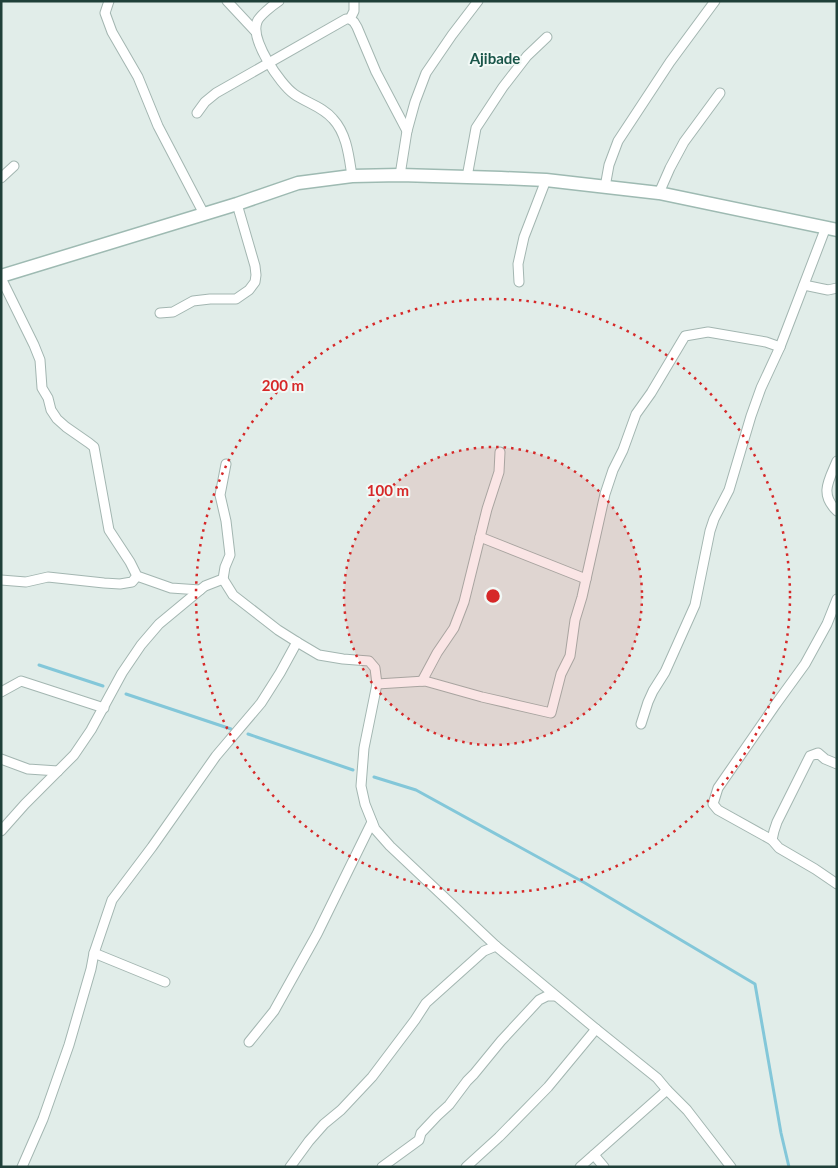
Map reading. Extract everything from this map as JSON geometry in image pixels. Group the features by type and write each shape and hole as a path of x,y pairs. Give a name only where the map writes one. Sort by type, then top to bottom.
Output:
{"main road":[{"path":"1,277 237,204 298,183 352,176 400,175 546,180 659,193 832,229"}],"street":[{"path":"109,1 105,13 112,32 138,77 158,126 204,214"},
{"path":"227,1 255,31 273,69 286,86 295,94 333,118 346,142 352,176"},
{"path":"255,31 258,20 279,1"},
{"path":"350,19 354,12 354,1"},
{"path":"400,175 407,131 426,73 478,1"},
{"path":"604,187 609,165 618,142 670,62 716,1"},
{"path":"197,113 205,102 216,93 346,19 350,19"},
{"path":"350,19 357,27 376,72 407,131"},
{"path":"467,177 476,128 503,87 527,56 547,37"},
{"path":"659,193 684,142 720,93"},
{"path":"1,178 14,166"},
{"path":"519,282 518,264 524,236 546,180"},
{"path":"160,313 173,312 193,302 210,299 236,299 249,290 255,282 255,266 237,204"},
{"path":"642,724 651,697 665,672 696,605 710,531 729,490 754,406 804,285 832,229"},
{"path":"1,277 40,360 42,388 48,398 51,410 57,420 94,447 109,530 137,576 172,588 200,590"},
{"path":"804,285 828,290 837,288"},
{"path":"377,684 425,681 551,713 562,674 570,656 575,620 605,494 636,414 651,393 685,336 708,332 766,342 780,347"},
{"path":"422,681 437,653 454,628 464,602 498,472 500,452"},
{"path":"837,461 826,492 830,504 837,511"},
{"path":"226,464 220,495 230,554 223,579 234,595 278,630 319,654 343,659 369,661 375,668 377,684 364,748 361,786 365,804 375,829 390,846 496,946 657,1078 686,1110 728,1164 717,1167"},
{"path":"480,537 586,579"},
{"path":"1,580 26,582 48,577 120,584 132,582 137,576"},
{"path":"1,831 58,771 92,730 122,673 159,624 205,586 223,579"},
{"path":"837,598 827,624 805,664 718,788 713,804 718,810 772,840 779,848 837,884"},
{"path":"22,1167 43,1119 69,1045 94,953 112,900 216,756 261,703 280,673 296,642"},
{"path":"1,692 21,681 104,708"},
{"path":"772,840 777,822 810,756 818,753 825,759 837,764"},
{"path":"1,759 28,769 58,771"},
{"path":"249,1042 274,1011 316,934 372,822"},
{"path":"290,1167 324,1124 342,1110 372,1078 426,1003 484,952 496,946"},
{"path":"94,953 165,982"},
{"path":"382,1167 418,1140 421,1133 436,1116 450,1105 467,1081 539,1000 546,996 555,996"},
{"path":"466,1167 500,1137 548,1087 596,1029"},
{"path":"580,1167 667,1090"},
{"path":"594,1155 604,1167"}],"waterway":[{"path":"39,665 103,686"},
{"path":"126,694 231,729"},
{"path":"248,734 353,770"},
{"path":"374,777 416,790 585,883 755,984 781,1133 789,1167"}],"district":[{"name":"Ajibade","path":"495,59"}]}
